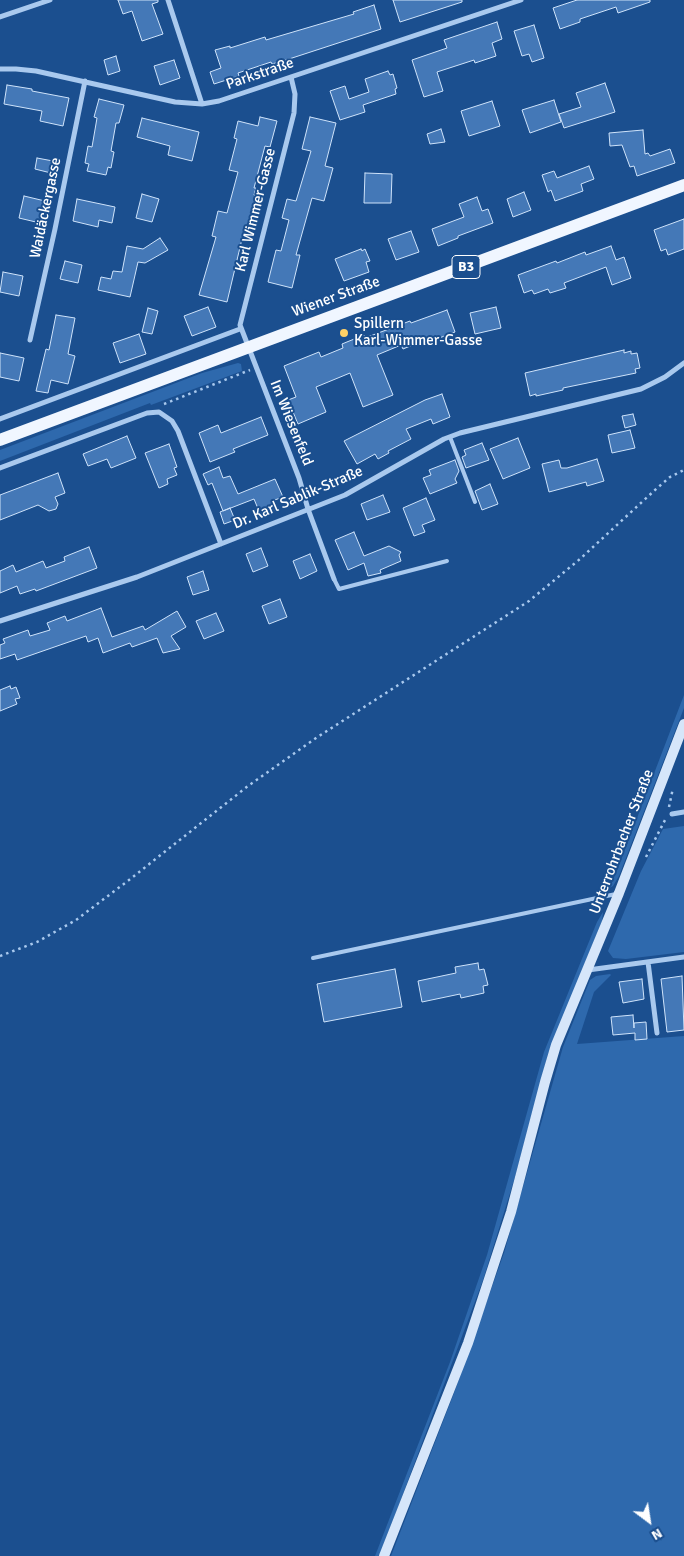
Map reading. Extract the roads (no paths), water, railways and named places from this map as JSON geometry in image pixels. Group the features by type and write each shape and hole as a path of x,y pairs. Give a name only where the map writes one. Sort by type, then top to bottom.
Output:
{"main road":[{"name":"Wiener Straße","path":"0,440 684,185"},
{"name":"Unterrohrbacher Straße","path":"384,1556 468,1343 511,1212 550,1065 684,724"}],"street":[{"path":"0,16 50,0"},
{"path":"168,0 202,104"},
{"name":"Parkstraße","path":"0,69 36,71 175,102 202,104 219,101 521,0"},
{"name":"Karl Wimmer-Gasse","path":"240,329 240,321 294,113 295,94 291,77"},
{"name":"Waidäckergasse","path":"30,340 86,81"},
{"path":"0,419 240,329 248,348"},
{"name":"Im Wiesenfeld","path":"248,348 299,478 308,509 334,579"},
{"name":"Dr. Karl Sablik-Straße","path":"0,621 120,582 352,492 419,452 450,437 641,389 665,377 684,363"},
{"path":"0,468 147,413 159,412 172,420 178,431 221,544"},
{"path":"672,814 684,812"},
{"path":"587,970 684,957"},
{"path":"648,962 657,1033"}],"lane":[{"path":"450,437 475,502"},
{"path":"334,579 339,589 447,561"},
{"path":"313,958 619,893"}],"place":[{"name":"Spillern Karl-Wimmer-Gasse","path":"344,333"}]}
